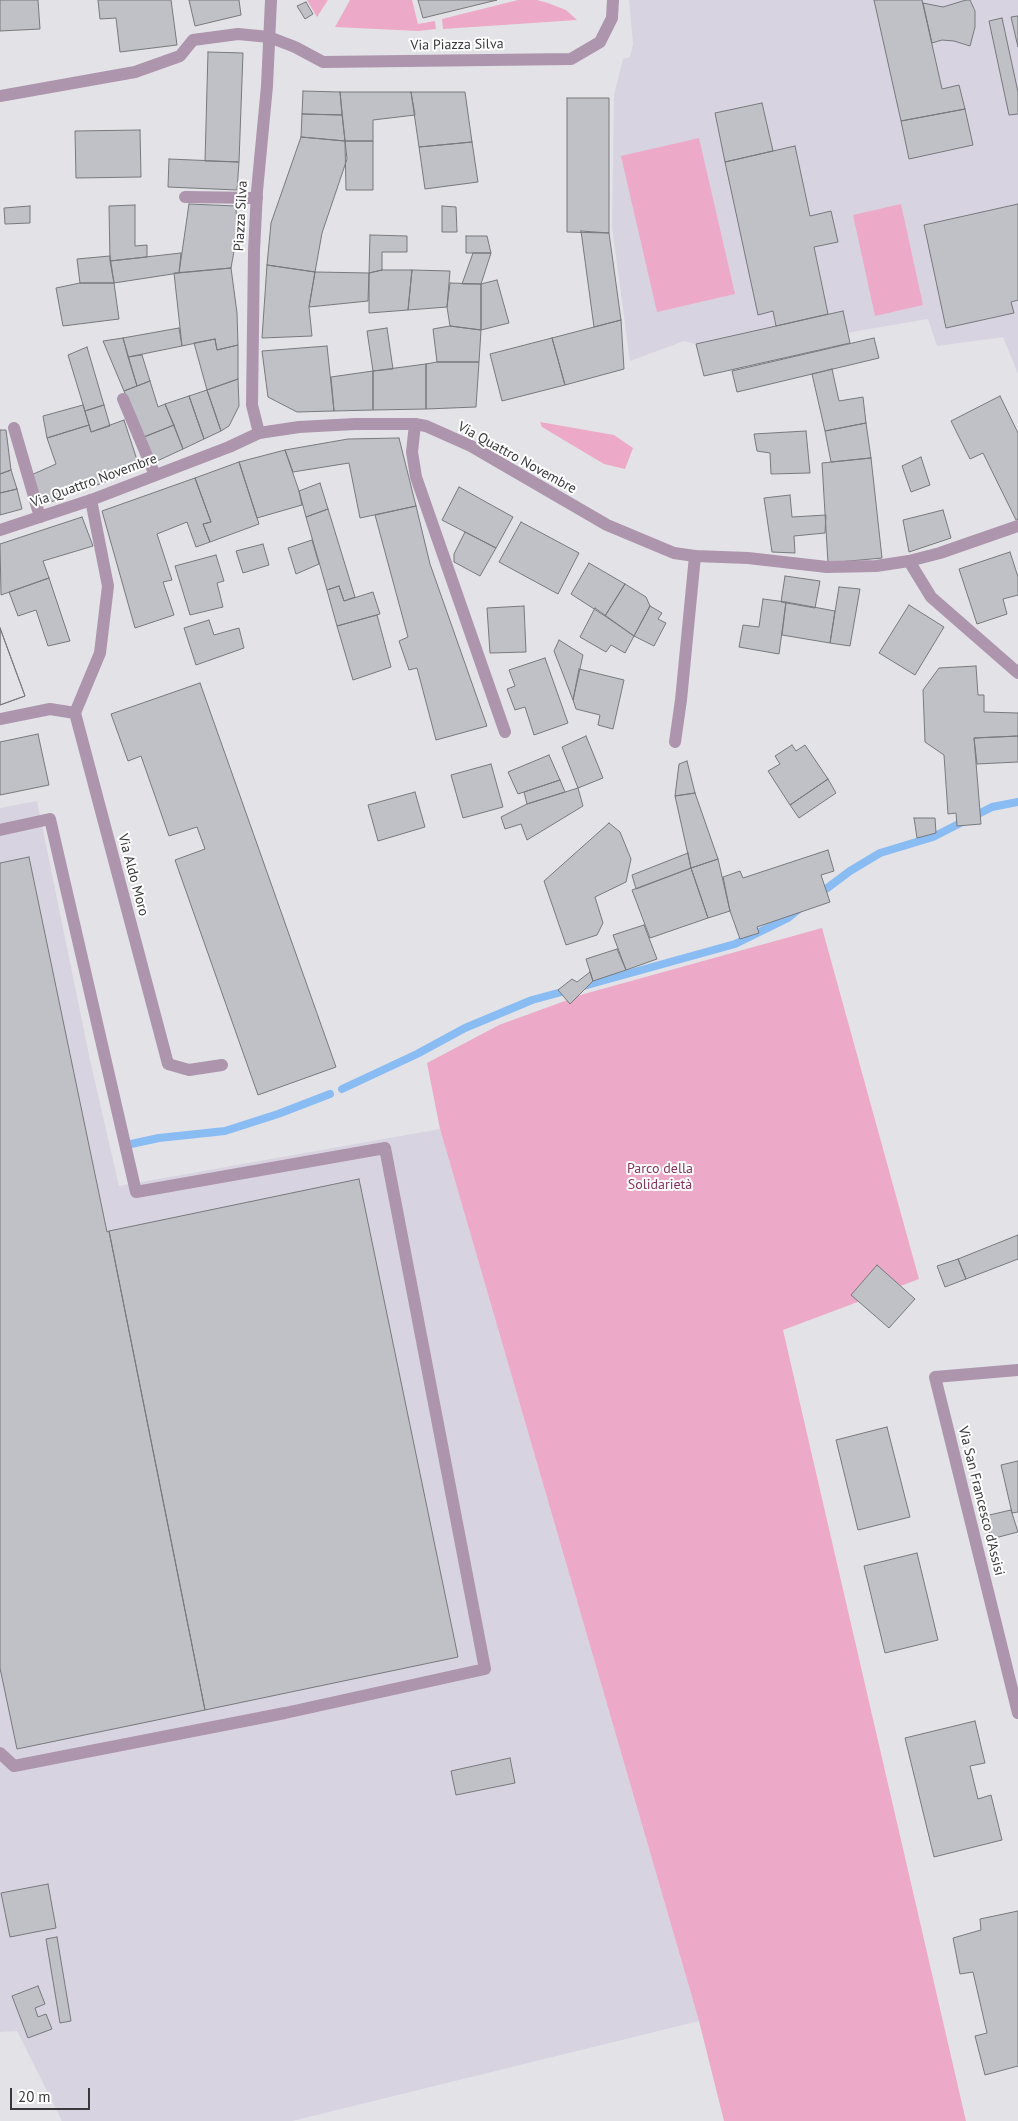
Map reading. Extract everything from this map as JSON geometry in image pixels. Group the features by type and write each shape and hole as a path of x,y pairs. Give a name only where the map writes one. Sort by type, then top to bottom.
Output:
{"street":[{"name":"Piazza Silva","path":"259,433 252,405 254,251 267,86 271,0"},
{"name":"Via Piazza Silva","path":"0,96 135,72 180,56 193,40 238,34 269,37 295,47 324,62 571,59 600,42 612,18 613,0"},
{"path":"185,197 257,198"},
{"path":"123,400 155,476"},
{"path":"415,424 412,452 416,477 504,732"},
{"name":"Via Quattro Novembre","path":"0,530 91,500 229,447 259,433 298,426 415,424 426,426 471,446 607,525 666,551 695,556 748,558 827,567 876,566 909,561 1018,526"},
{"path":"14,428 40,517"},
{"path":"0,719 50,709 75,713 100,653 108,586 91,500"},
{"path":"675,742 682,700 695,556"},
{"path":"909,561 931,597 1018,673"},
{"name":"Via Aldo Moro","path":"75,713 168,1064 189,1070 222,1064"},
{"path":"0,830 50,819 136,1192 385,1148 486,1669 285,1713 14,1766 0,1754"},
{"name":"Via San Francesco d'Assisi","path":"1018,1370 935,1377 1018,1713"}],"shaded area":[{"path":"629,0 1018,0 1018,374 1003,337 937,346 928,319 729,353 684,341 630,361 612,227 614,95 623,59 630,57 633,44"},
{"path":"37,801 90,1060 119,1186 440,1129 699,2021 292,2121 62,2121 17,2031 0,2032 0,808"}],"green space":[{"path":"307,0 328,0 317,17"},
{"path":"350,0 412,0 418,24 435,21 436,29 418,31 335,27"},
{"path":"518,0 537,0 548,3 566,10 577,20 443,29 442,19"},
{"path":"699,138 735,294 657,312 621,156"},
{"path":"901,204 923,305 875,316 853,215"},
{"path":"540,422 614,435 633,448 625,469 604,464 542,427"},
{"name":"Parco della Solidarietà","path":"822,928 919,1279 783,1330 966,2121 724,2121 699,2021 440,1129 427,1063 499,1025 584,994"}],"building":[{"path":"0,0 38,0 40,29 0,31"},
{"path":"98,0 171,0 177,45 120,52 116,18 100,19"},
{"path":"189,0 239,0 241,15 195,26"},
{"path":"418,0 497,0 423,18"},
{"path":"874,0 922,0 942,89 959,85 965,109 901,121"},
{"path":"970,0 975,11 975,27 970,46 954,41 942,40 932,43 923,3 943,7"},
{"path":"306,2 313,14 305,19 297,6"},
{"path":"1018,16 1018,47 1011,17"},
{"path":"1002,18 1018,92 1018,114 1009,115 989,21"},
{"path":"208,52 243,53 239,162 205,161"},
{"path":"303,91 340,92 342,115 302,114"},
{"path":"340,92 411,92 415,115 373,120 373,141 345,141"},
{"path":"411,92 465,92 472,142 419,147"},
{"path":"567,98 609,98 609,233 567,232"},
{"path":"762,103 773,151 725,162 715,113"},
{"path":"965,109 973,145 909,159 901,121"},
{"path":"302,114 342,115 345,141 301,137"},
{"path":"140,130 141,177 76,178 75,131"},
{"path":"301,137 345,141 347,159 322,233 315,272 267,265 271,223"},
{"path":"345,141 373,141 373,190 346,190"},
{"path":"472,142 478,182 425,189 419,147"},
{"path":"795,146 810,216 831,211 838,242 814,247 828,314 776,326 773,311 758,315 725,162"},
{"path":"169,159 239,162 237,190 168,187"},
{"path":"189,204 236,206 237,234 231,268 179,273"},
{"path":"1018,204 1018,300 1011,302 1014,313 946,328 924,225"},
{"path":"135,205 135,246 147,245 147,257 110,261 109,206"},
{"path":"30,206 30,223 5,224 4,208"},
{"path":"442,206 456,207 457,232 442,232"},
{"path":"581,231 609,233 621,320 594,327"},
{"path":"370,235 407,236 407,252 382,252 382,270 369,273"},
{"path":"466,236 487,236 491,253 466,253"},
{"path":"181,253 179,273 114,283 110,261"},
{"path":"473,253 491,253 481,284 462,284"},
{"path":"110,256 114,283 80,283 77,259"},
{"path":"267,265 315,272 309,307 312,336 262,338"},
{"path":"231,268 237,313 238,345 217,350 215,339 182,346 174,273"},
{"path":"382,270 412,270 408,310 369,313 369,273"},
{"path":"412,270 450,271 447,307 408,310"},
{"path":"315,272 369,273 368,301 309,307"},
{"path":"497,280 509,323 481,330 481,284"},
{"path":"80,283 114,283 119,319 63,326 56,288"},
{"path":"450,283 481,284 481,330 450,326 447,307"},
{"path":"843,311 850,343 704,376 696,344"},
{"path":"621,320 624,369 565,385 552,338"},
{"path":"450,326 481,330 479,362 437,362 433,329"},
{"path":"179,328 182,346 128,357 123,338"},
{"path":"387,328 393,369 373,371 367,331"},
{"path":"123,338 137,386 124,391 103,341"},
{"path":"552,338 565,385 502,401 490,354"},
{"path":"874,338 879,358 737,392 732,371"},
{"path":"215,339 217,350 238,345 238,379 207,390 194,343"},
{"path":"327,346 334,411 297,412 268,397 262,351"},
{"path":"87,347 104,405 85,411 68,355"},
{"path":"142,355 150,381 137,386 128,357"},
{"path":"437,362 479,362 476,407 426,409 426,364"},
{"path":"426,364 426,409 373,410 373,371"},
{"path":"832,369 839,401 863,397 866,423 825,431 812,374"},
{"path":"373,371 373,410 334,411 331,377"},
{"path":"238,379 239,406 229,426 221,431 207,390"},
{"path":"150,381 158,407 165,404 174,425 144,437 124,391"},
{"path":"207,390 221,431 204,439 189,396"},
{"path":"189,396 204,439 183,449 165,404"},
{"path":"1000,396 1018,433 1018,519 1016,520 983,453 970,459 951,421"},
{"path":"83,405 89,425 47,438 43,416"},
{"path":"104,405 110,426 91,432 85,411"},
{"path":"124,420 140,469 40,506 29,476 56,464 47,438 89,425 91,432"},
{"path":"866,423 871,458 831,462 825,431"},
{"path":"174,425 183,449 155,462 144,437"},
{"path":"0,430 6,430 11,470 0,474"},
{"path":"806,431 810,473 771,474 770,453 757,451 754,434"},
{"path":"399,438 416,506 360,518 349,463 293,472 285,450 348,439"},
{"path":"285,450 302,505 257,518 239,462"},
{"path":"921,457 930,485 911,492 902,466"},
{"path":"871,458 882,558 828,563 822,463"},
{"path":"239,462 259,524 210,542 203,524 211,522 195,478"},
{"path":"11,470 17,489 0,493 0,474"},
{"path":"195,478 211,522 203,524 210,542 196,547 187,522 157,534 172,580 163,582 174,615 135,628 102,511"},
{"path":"320,483 328,509 306,517 299,491"},
{"path":"459,487 513,517 496,548 442,520"},
{"path":"17,489 22,509 0,515 0,493"},
{"path":"790,495 792,517 826,515 825,533 794,536 795,553 772,552 764,498"},
{"path":"416,506 430,564 487,726 436,740 417,668 409,670 399,641 408,637 375,515"},
{"path":"328,509 355,597 344,601 339,586 327,590 306,517"},
{"path":"943,510 951,538 909,552 903,520"},
{"path":"82,517 93,546 43,561 49,578 1,595 0,544"},
{"path":"521,522 579,553 558,594 499,562"},
{"path":"465,532 496,548 480,576 454,562 454,554"},
{"path":"312,540 319,564 296,574 288,548"},
{"path":"263,544 269,565 243,573 236,551"},
{"path":"1010,552 1018,577 1018,595 1003,599 1007,614 977,624 959,569"},
{"path":"216,555 224,581 217,583 223,607 190,615 175,566"},
{"path":"589,563 625,584 605,616 571,594"},
{"path":"785,576 820,581 815,608 781,602"},
{"path":"49,578 70,641 48,646 36,610 18,616 9,592"},
{"path":"625,584 646,597 650,606 634,636 605,616"},
{"path":"339,586 344,601 373,592 380,614 337,626 327,590"},
{"path":"839,587 860,589 850,646 830,643"},
{"path":"763,599 786,602 779,654 739,647 743,625 759,627"},
{"path":"786,602 835,611 830,643 782,635"},
{"path":"909,605 944,627 915,675 879,653"},
{"path":"524,606 526,652 490,653 487,608"},
{"path":"650,606 662,613 658,619 666,623 654,646 634,636"},
{"path":"595,608 634,636 625,653 611,645 606,652 580,637"},
{"path":"377,615 391,667 353,680 337,626"},
{"path":"209,620 214,635 239,628 244,648 196,665 184,628"},
{"path":"0,628 25,696 0,705"},
{"path":"0,628 25,696 0,705"},
{"path":"559,640 583,655 573,700 554,651"},
{"path":"545,658 568,723 534,735 525,707 515,710 507,689 515,686 509,670"},
{"path":"976,666 978,695 984,695 984,712 1018,713 1018,736 974,738 981,824 957,826 956,813 948,814 944,755 925,742 923,690 939,668"},
{"path":"579,669 624,680 613,729 598,725 600,715 576,709 573,700"},
{"path":"200,683 336,1067 258,1095 175,860 205,849 197,827 169,836 141,756 128,761 111,714"},
{"path":"38,734 49,785 0,795 0,742"},
{"path":"586,736 603,778 578,788 562,747"},
{"path":"1018,736 1018,762 977,764 974,738"},
{"path":"792,745 796,751 805,745 828,779 790,805 768,771 780,764 775,756"},
{"path":"549,755 560,780 518,794 508,772"},
{"path":"687,761 695,793 675,796 679,764"},
{"path":"491,764 503,807 463,818 451,775"},
{"path":"828,779 836,793 799,818 790,805"},
{"path":"560,780 565,792 527,804 524,792"},
{"path":"578,788 583,806 527,840 521,824 505,829 501,817 527,804"},
{"path":"415,792 425,827 378,841 368,805"},
{"path":"695,793 718,859 691,868 675,796"},
{"path":"914,818 935,818 936,833 917,838"},
{"path":"609,823 620,832 631,859 626,882 595,897 603,923 597,935 566,945 544,881"},
{"path":"828,850 834,871 821,875 830,902 757,927 759,933 740,939 730,911 723,877 740,871 743,878"},
{"path":"688,853 691,868 636,889 632,875"},
{"path":"29,857 107,1232 109,1231 205,1710 17,1749 0,1668 0,863"},
{"path":"718,859 730,911 708,918 691,868"},
{"path":"691,868 708,918 650,938 632,890"},
{"path":"644,925 657,959 626,970 613,935"},
{"path":"617,949 626,970 593,981 586,959"},
{"path":"590,972 593,981 570,1004 558,990 572,979 577,982"},
{"path":"359,1179 458,1657 205,1710 109,1231"},
{"path":"1018,1235 1018,1259 966,1279 958,1259"},
{"path":"958,1259 966,1279 945,1287 937,1266"},
{"path":"877,1265 915,1299 889,1328 851,1295"},
{"path":"887,1427 910,1517 858,1530 836,1440"},
{"path":"1018,1461 1018,1512 1012,1513 1001,1465"},
{"path":"1011,1510 1018,1532 991,1539 985,1516"},
{"path":"917,1553 938,1640 885,1653 864,1566"},
{"path":"975,1721 985,1763 970,1766 978,1799 991,1795 1002,1840 934,1857 905,1738"},
{"path":"510,1758 515,1783 456,1795 451,1771"},
{"path":"48,1884 56,1928 10,1937 1,1893"},
{"path":"1018,1911 1018,2066 985,2075 975,2036 987,2033 973,1972 960,1974 953,1938 981,1930 980,1919"},
{"path":"57,1937 71,2021 60,2023 46,1939"},
{"path":"38,1986 45,2004 35,2008 38,2017 46,2014 52,2029 28,2038 12,1996"}],"waterway":[{"path":"818,895 850,871 880,853 933,837 992,807 1018,802"},
{"path":"580,987 735,944 788,918 799,909"},
{"path":"342,1089 417,1054 465,1028 532,1000 569,990"},
{"path":"131,1144 159,1138 225,1131 278,1114 330,1094"}]}
